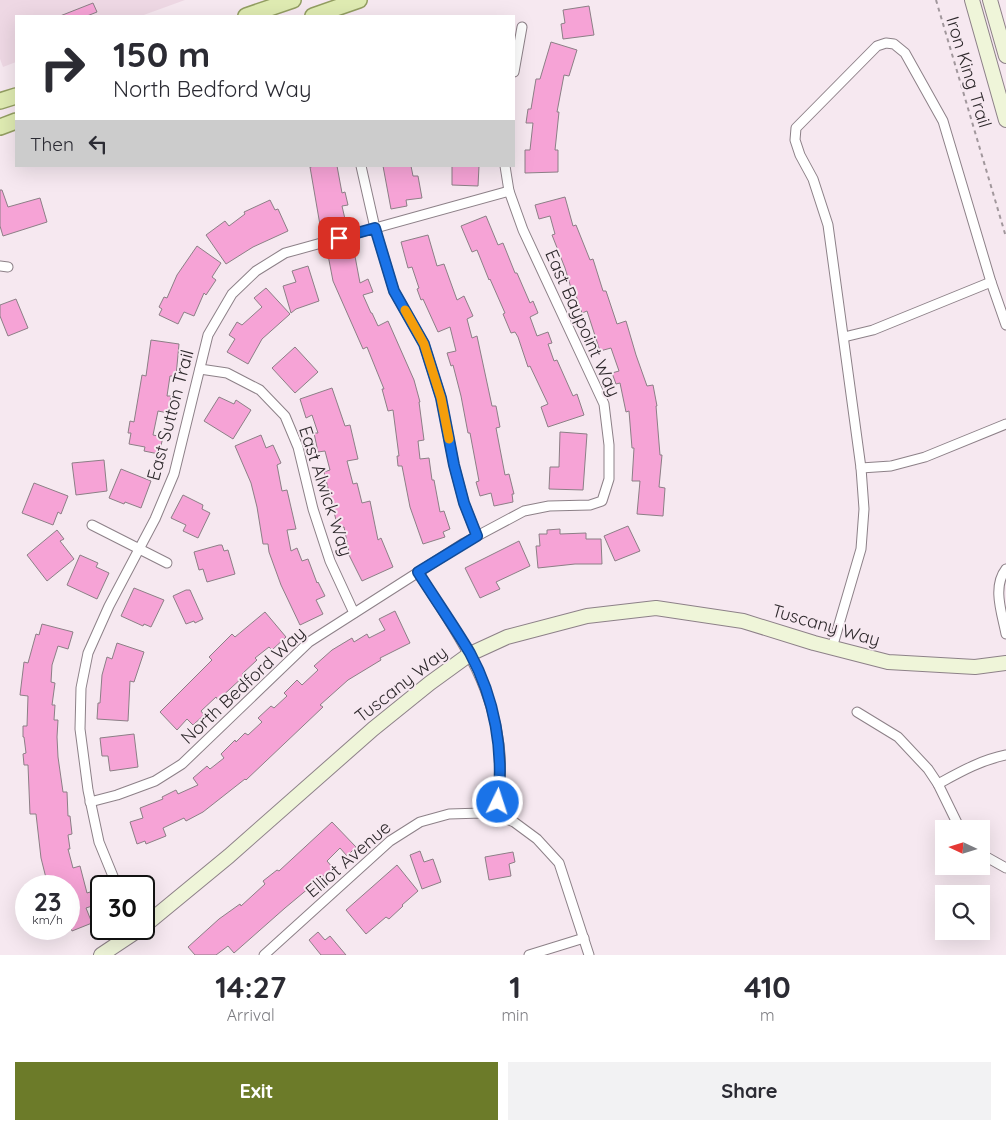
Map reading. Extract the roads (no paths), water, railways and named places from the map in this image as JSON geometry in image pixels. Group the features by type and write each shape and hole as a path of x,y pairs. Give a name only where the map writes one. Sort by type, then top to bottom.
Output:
{"main road":[{"path":"249,15 293,0"},
{"path":"316,15 359,0"},
{"path":"0,101 15,96"},
{"path":"0,127 15,121"}],"street":[{"path":"972,0 1006,120"},
{"path":"990,0 1006,56"},
{"path":"515,66 522,27"},
{"path":"832,648 861,549 864,509 861,468 828,225 813,179 800,155 795,140 796,128 877,46 886,43 894,44 905,53 943,122 991,282 1006,325"},
{"path":"361,167 375,228 394,291 424,344 441,398 454,465 464,503 477,536"},
{"name":"East Baypoint Way","path":"505,167 509,191 523,230 604,404 609,445 609,479 602,501"},
{"name":"East Sutton Trail","path":"112,875 99,842 90,802 80,729 81,688 88,653 174,474 208,335 232,294 256,271 285,253 509,191"},
{"path":"844,337 873,330 991,282"},
{"name":"East Alwick Way","path":"200,369 227,373 260,390 285,416 298,447 313,509 330,561 354,613"},
{"path":"861,468 891,466 925,457 1006,424"},
{"name":"North Bedford Way","path":"90,802 117,795 155,781 182,764 309,642 477,536 524,511 549,506 590,505 602,501"},
{"path":"92,525 167,562"},
{"path":"1006,569 1001,576 998,586 1006,634"},
{"path":"418,572 470,654 487,691 496,724 500,755 500,788 497,815 514,822 537,839 559,862 589,955"},
{"name":"Tuscany Way","path":"155,917 230,856 373,729 430,683 470,654 507,637 587,616 656,608 743,621 832,648 888,662 975,667 1006,663"},
{"path":"857,712 898,737 928,769 938,784 956,820"},
{"path":"938,784 990,758 1006,755"},
{"name":"Elliot Avenue","path":"264,955 390,841 420,822 449,814 482,813 497,815"},
{"path":"990,859 1006,868"},
{"path":"529,955 584,938"},
{"path":"101,955 124,940"}]}
